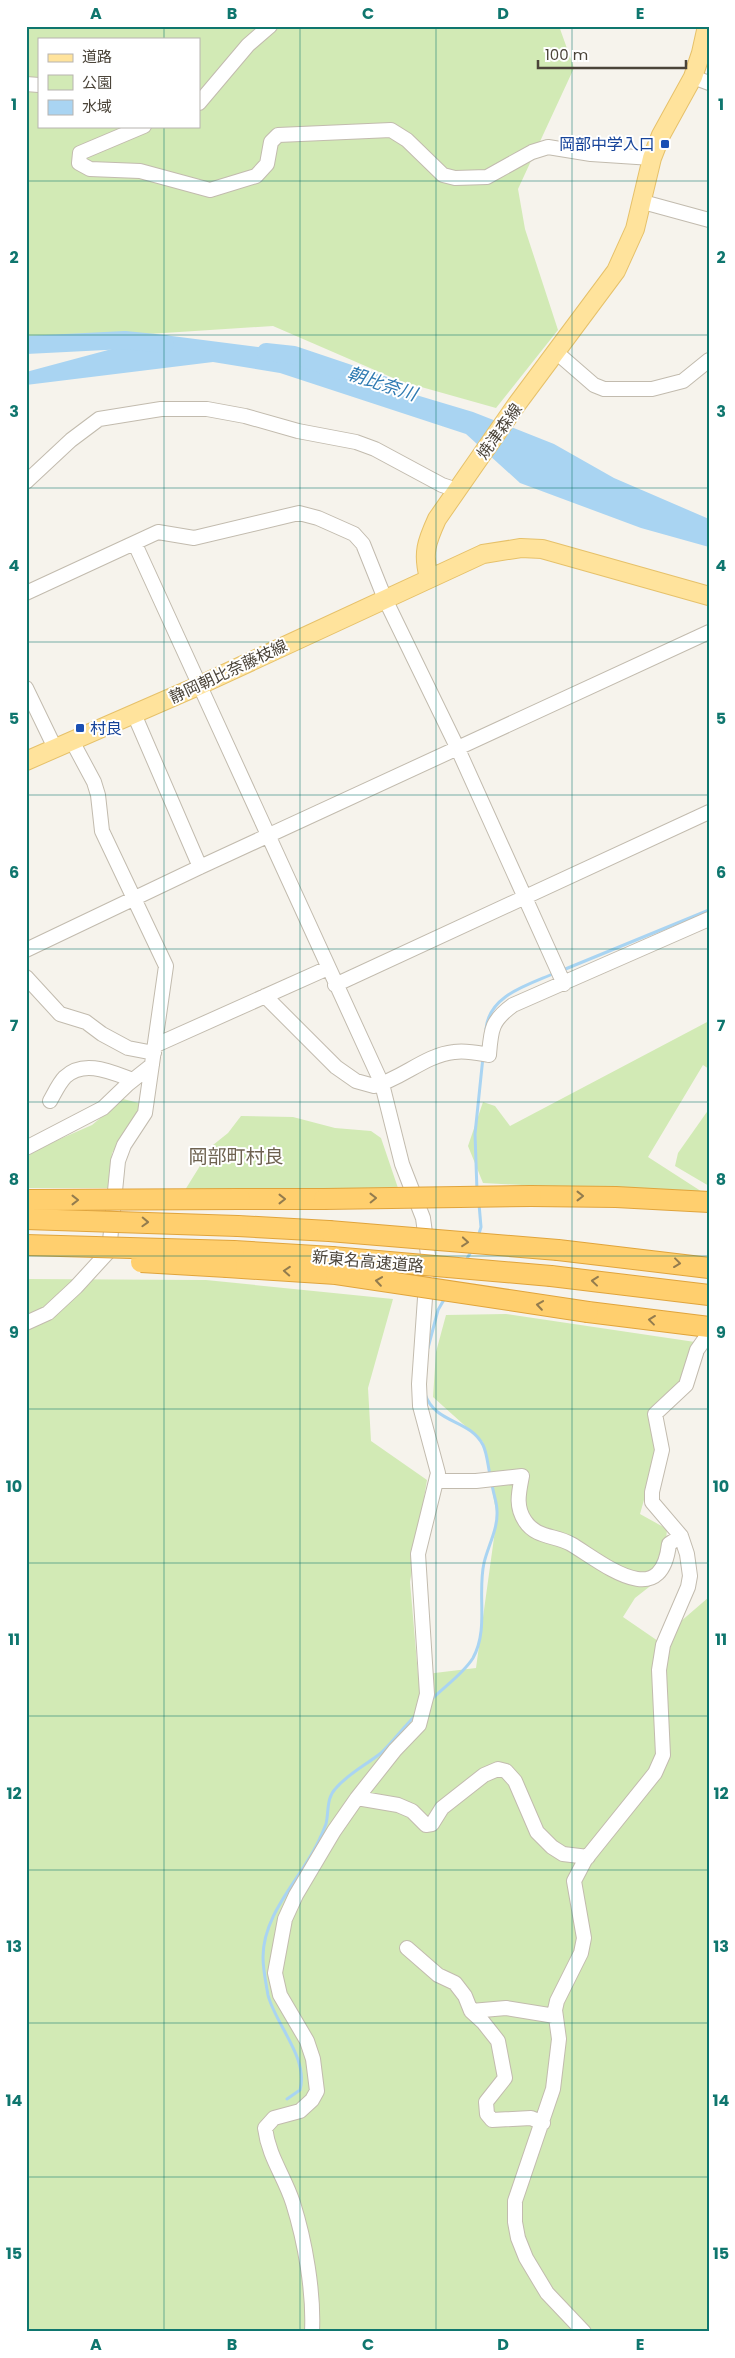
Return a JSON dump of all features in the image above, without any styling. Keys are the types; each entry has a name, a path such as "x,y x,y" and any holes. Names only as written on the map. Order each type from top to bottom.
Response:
{"highway":[{"path":"26,1200 616,1196 709,1202"},
{"name":"新東名高速道路","path":"26,1218 329,1231 558,1250 709,1268"},
{"name":"新東名高速道路","path":"26,1245 334,1266 551,1276 709,1295"},
{"path":"26,1255 230,1259"},
{"path":"334,1266 588,1312 706,1329"}],"main road":[{"name":"焼津森線","path":"429,578 424,560 430,536 437,519 518,404 616,271 635,229 652,158 661,135 701,80 701,53 707,26"},
{"path":"429,578 483,554 521,548 542,549 709,596"},
{"name":"静岡朝比奈藤枝線","path":"26,761 198,686 429,578"}],"street":[{"path":"200,102 248,45 270,26"},
{"path":"139,128 80,153 79,163 90,169 140,171 210,190 256,176 267,164 271,142 278,135 366,130 391,130 407,140 442,175 455,178 487,178 532,152 548,147 590,154 652,158"},
{"path":"643,202 709,220"},
{"path":"556,352 594,385 604,390 652,389 684,382 709,360"},
{"path":"26,482 71,440 99,419 161,409 206,409 245,416 298,432 356,442 375,449 442,485 460,485"},
{"path":"26,593 158,532 194,538 299,514 318,518 354,534 363,544 385,599 458,747 564,984"},
{"path":"135,544 328,968 334,985 382,1084 402,1164 423,1218 428,1255 419,1384 420,1406 438,1473 418,1554 419,1598 427,1673 425,1702 419,1725 395,1750 356,1798 296,1895 285,1919 275,1973 280,1995 307,2041 313,2059 317,2091 312,2100 300,2111 274,2118 265,2128 268,2147 292,2202 309,2279 313,2312 311,2331"},
{"path":"26,950 200,867 709,632"},
{"path":"26,688 55,748"},
{"path":"134,714 200,867"},
{"path":"26,1323 48,1313 76,1287 109,1251 118,1161 124,1145 145,1113 166,966 133,900 102,831 98,796 94,782 72,741"},
{"path":"334,985 709,812"},
{"path":"265,996 336,1067 356,1081 374,1086 382,1084 441,1055 454,1052 489,1055 491,1030 496,1019 513,1005 709,919"},
{"path":"26,1148 95,1113 133,1080 154,1054 265,996 328,968"},
{"path":"26,976 60,1014 86,1022 102,1034 128,1048 154,1054"},
{"path":"50,1101 64,1078 74,1070 87,1067 108,1071 133,1080"},
{"path":"584,2332 547,2293 526,2258 518,2238 515,2222 515,2200 543,2123 554,2080 558,2039 555,2016 557,2001 581,1953 584,1938 574,1881 588,1857 656,1773 663,1755 659,1670 663,1645 688,1587 690,1576 687,1554 681,1536 652,1502 652,1492 662,1450 655,1414 686,1385 696,1350 706,1329"},
{"path":"436,1481 476,1481 522,1476 518,1507 532,1530 569,1543 616,1572 632,1579 658,1575 664,1568 669,1544 681,1536"},
{"path":"356,1798 398,1805 412,1811 426,1825 432,1824 442,1808 484,1776 498,1769 506,1771 515,1781 538,1832 552,1848 563,1854 588,1857"},
{"path":"407,1948 431,1969 455,1984 465,1996 471,2011 483,2022 498,2042 504,2064 505,2078 486,2102 487,2114 492,2120 531,2118 543,2123"},
{"path":"471,2011 506,2008 555,2016"}],"green space":[{"path":"26,26 559,26 574,68 518,189 525,229 558,330 496,408 400,381 273,326 26,342"},
{"path":"709,1021 709,1069 703,1065 648,1157 707,1195 483,1183 468,1146 483,1102 495,1106 510,1126"},
{"path":"123,1099 143,1104 138,1115 112,1153 109,1188 26,1188 26,1158 37,1149 92,1125"},
{"path":"709,1109 709,1186 675,1166 678,1153"},
{"path":"241,1116 293,1117 335,1128 371,1131 381,1138 398,1188 185,1190 213,1145 228,1133"},
{"path":"26,1279 206,1280 393,1299 368,1388 371,1441 427,1480 410,1582 418,1675 476,1668 497,1516 483,1442 433,1397 436,1352 446,1315 506,1314 695,1342 684,1381 653,1411 656,1457 640,1514 667,1529 663,1576 635,1598 623,1617 658,1641 709,1597 709,2332 26,2332"}],"water":[{"path":"164,335 274,349 366,380 473,412 554,444 614,478 709,519 709,547 641,528 520,483 466,434 280,373 213,362 26,385 26,372"}],"waterway":[{"name":"朝比奈川","path":"26,345 125,340 165,344"},
{"name":"朝比奈川","path":"266,352 294,355 389,387"},
{"path":"563,970 709,910"},
{"path":"486,1029 489,1017 502,1000 522,987 555,973"},
{"path":"477,1191 475,1134 483,1057"},
{"path":"478,1237 481,1227 479,1204"},
{"path":"465,1262 472,1250"},
{"path":"428,1348 438,1310 445,1298"},
{"path":"425,1394 436,1411 470,1430 477,1437 483,1445 490,1475"},
{"path":"432,1699 464,1669 473,1658 478,1647 482,1623 482,1575 497,1518 492,1484"},
{"path":"287,2099 300,2090 300,2066 268,1995 263,1957 270,1925 285,1895 313,1852 321,1836 326,1824 329,1801 333,1792 346,1778 381,1753 417,1714"}],"place":[{"name":"岡部中学入口","path":"665,144"},
{"name":"村良","path":"80,728"}],"district":[{"name":"岡部町村良","path":"236,1156"}]}
